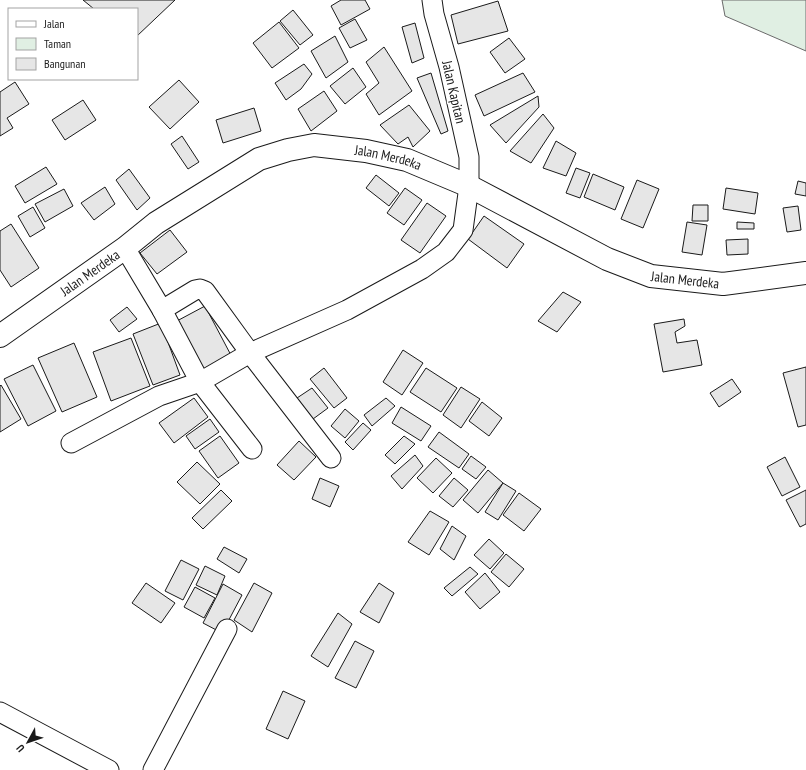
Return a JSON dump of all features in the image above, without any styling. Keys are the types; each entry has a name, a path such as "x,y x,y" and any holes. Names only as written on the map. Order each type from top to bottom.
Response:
{"street":[{"name":"Jalan Kapitan","path":"71,443 159,396 200,382 250,353 347,310 422,269 446,252 463,230 469,186 468,157 449,67 434,14 432,0"},
{"name":"Jalan Merdeka","path":"0,336 125,248 156,223 259,159 301,147 314,145 366,151 407,160 469,186 608,258 652,276 723,284 806,273"},
{"path":"125,248 162,310 200,382 252,449"},
{"path":"162,310 195,290 200,289 209,295 250,353 331,458"},
{"path":"153,770 227,629"},
{"path":"0,712 110,770"}],"green space":[{"path":"722,0 806,0 806,51 725,16"}],"building":[{"path":"83,0 175,0 138,35 138,8 93,8"},
{"path":"341,0 365,0 370,9 341,25 331,6"},
{"path":"498,1 508,31 458,44 451,15"},
{"path":"293,10 313,35 300,45 280,21"},
{"path":"355,19 367,40 350,48 339,28"},
{"path":"279,22 299,48 272,68 253,43"},
{"path":"415,23 424,58 412,63 402,27"},
{"path":"335,36 348,62 326,78 311,51"},
{"path":"509,38 525,59 505,73 490,52"},
{"path":"384,47 412,91 379,115 366,94 379,83 366,62"},
{"path":"304,64 312,74 301,89 286,100 275,83"},
{"path":"353,68 366,87 345,104 330,86"},
{"path":"431,73 448,131 441,134 417,78"},
{"path":"523,73 535,92 484,116 475,95"},
{"path":"179,80 199,102 170,129 149,107"},
{"path":"15,82 29,104 7,118 13,128 0,136 0,92"},
{"path":"324,91 337,111 311,131 298,109"},
{"path":"538,96 539,107 506,143 490,125"},
{"path":"83,100 96,120 65,140 52,120"},
{"path":"409,105 430,131 413,147 408,137 398,144 380,125"},
{"path":"254,108 261,131 223,143 216,120"},
{"path":"543,114 554,128 531,163 510,151"},
{"path":"182,136 199,162 188,169 171,144"},
{"path":"556,141 576,153 566,176 543,168"},
{"path":"46,167 57,184 25,203 15,186"},
{"path":"576,168 590,173 580,198 566,193"},
{"path":"129,169 150,198 137,210 116,180"},
{"path":"593,174 624,187 615,210 584,197"},
{"path":"376,175 399,193 389,206 366,188"},
{"path":"637,180 659,189 643,228 621,219"},
{"path":"798,181 806,183 806,196 795,194"},
{"path":"105,187 115,204 94,220 81,203"},
{"path":"405,188 422,200 404,225 387,213"},
{"path":"726,188 758,193 755,214 723,209"},
{"path":"64,189 73,206 45,222 35,204"},
{"path":"427,203 446,216 420,253 401,240"},
{"path":"693,205 708,205 708,221 692,221"},
{"path":"798,206 801,230 787,232 783,208"},
{"path":"33,207 45,228 30,237 18,216"},
{"path":"484,216 524,244 507,268 468,239"},
{"path":"687,222 707,225 702,255 682,252"},
{"path":"737,222 754,223 754,229 737,229"},
{"path":"11,224 39,268 11,287 0,270 0,231"},
{"path":"170,230 187,252 157,274 140,253"},
{"path":"748,239 748,254 727,255 726,240"},
{"path":"563,292 581,302 557,332 538,321"},
{"path":"205,306 233,359 203,375 175,322"},
{"path":"127,307 137,319 119,332 110,320"},
{"path":"684,319 685,326 675,332 677,343 697,340 702,365 663,372 654,324"},
{"path":"161,323 180,375 153,385 133,334"},
{"path":"131,338 150,386 111,401 93,352"},
{"path":"74,343 97,397 62,412 38,358"},
{"path":"403,350 423,363 402,395 383,382"},
{"path":"33,365 56,411 28,426 4,379"},
{"path":"806,367 806,425 798,427 783,373"},
{"path":"324,368 347,398 334,408 310,379"},
{"path":"426,368 457,388 441,412 410,392"},
{"path":"732,379 741,392 719,407 710,393"},
{"path":"1,385 21,419 0,432 0,386"},
{"path":"461,387 480,399 461,428 443,415"},
{"path":"312,388 328,408 313,419 297,398"},
{"path":"194,398 208,417 174,443 159,423"},
{"path":"386,398 395,406 372,426 364,415"},
{"path":"482,402 502,418 489,436 469,421"},
{"path":"401,407 431,426 421,441 392,423"},
{"path":"345,409 359,421 345,438 331,426"},
{"path":"210,419 219,432 195,449 186,436"},
{"path":"363,423 371,430 353,450 345,442"},
{"path":"439,432 469,454 459,468 428,447"},
{"path":"220,436 239,463 218,478 199,451"},
{"path":"404,436 415,444 395,464 385,455"},
{"path":"299,441 316,457 294,480 277,465"},
{"path":"415,455 423,466 402,489 391,476"},
{"path":"471,456 486,467 476,479 462,469"},
{"path":"785,457 800,487 782,496 767,467"},
{"path":"436,458 452,473 433,493 417,478"},
{"path":"197,462 220,484 200,504 177,482"},
{"path":"488,470 503,483 478,513 463,500"},
{"path":"320,478 339,486 330,507 312,499"},
{"path":"454,478 468,490 453,507 439,496"},
{"path":"503,483 516,491 498,520 485,512"},
{"path":"221,490 232,501 203,529 192,518"},
{"path":"806,490 806,524 800,527 786,500"},
{"path":"519,493 541,509 524,531 503,515"},
{"path":"430,511 449,522 429,555 408,542"},
{"path":"452,526 466,536 454,560 440,549"},
{"path":"489,539 504,553 490,569 474,555"},
{"path":"224,547 247,559 239,573 217,559"},
{"path":"506,554 524,569 509,587 491,572"},
{"path":"181,560 199,569 183,600 165,591"},
{"path":"205,566 225,576 217,595 196,585"},
{"path":"470,567 478,574 452,596 444,588"},
{"path":"485,573 500,592 480,609 465,592"},
{"path":"146,583 175,603 161,623 132,603"},
{"path":"254,583 272,593 252,632 234,620"},
{"path":"379,583 394,593 379,623 360,612"},
{"path":"223,584 242,595 222,633 203,623"},
{"path":"195,587 215,598 204,618 184,607"},
{"path":"338,613 352,624 328,667 311,656"},
{"path":"355,641 374,651 356,688 335,678"},
{"path":"283,691 305,701 288,739 266,729"}]}
